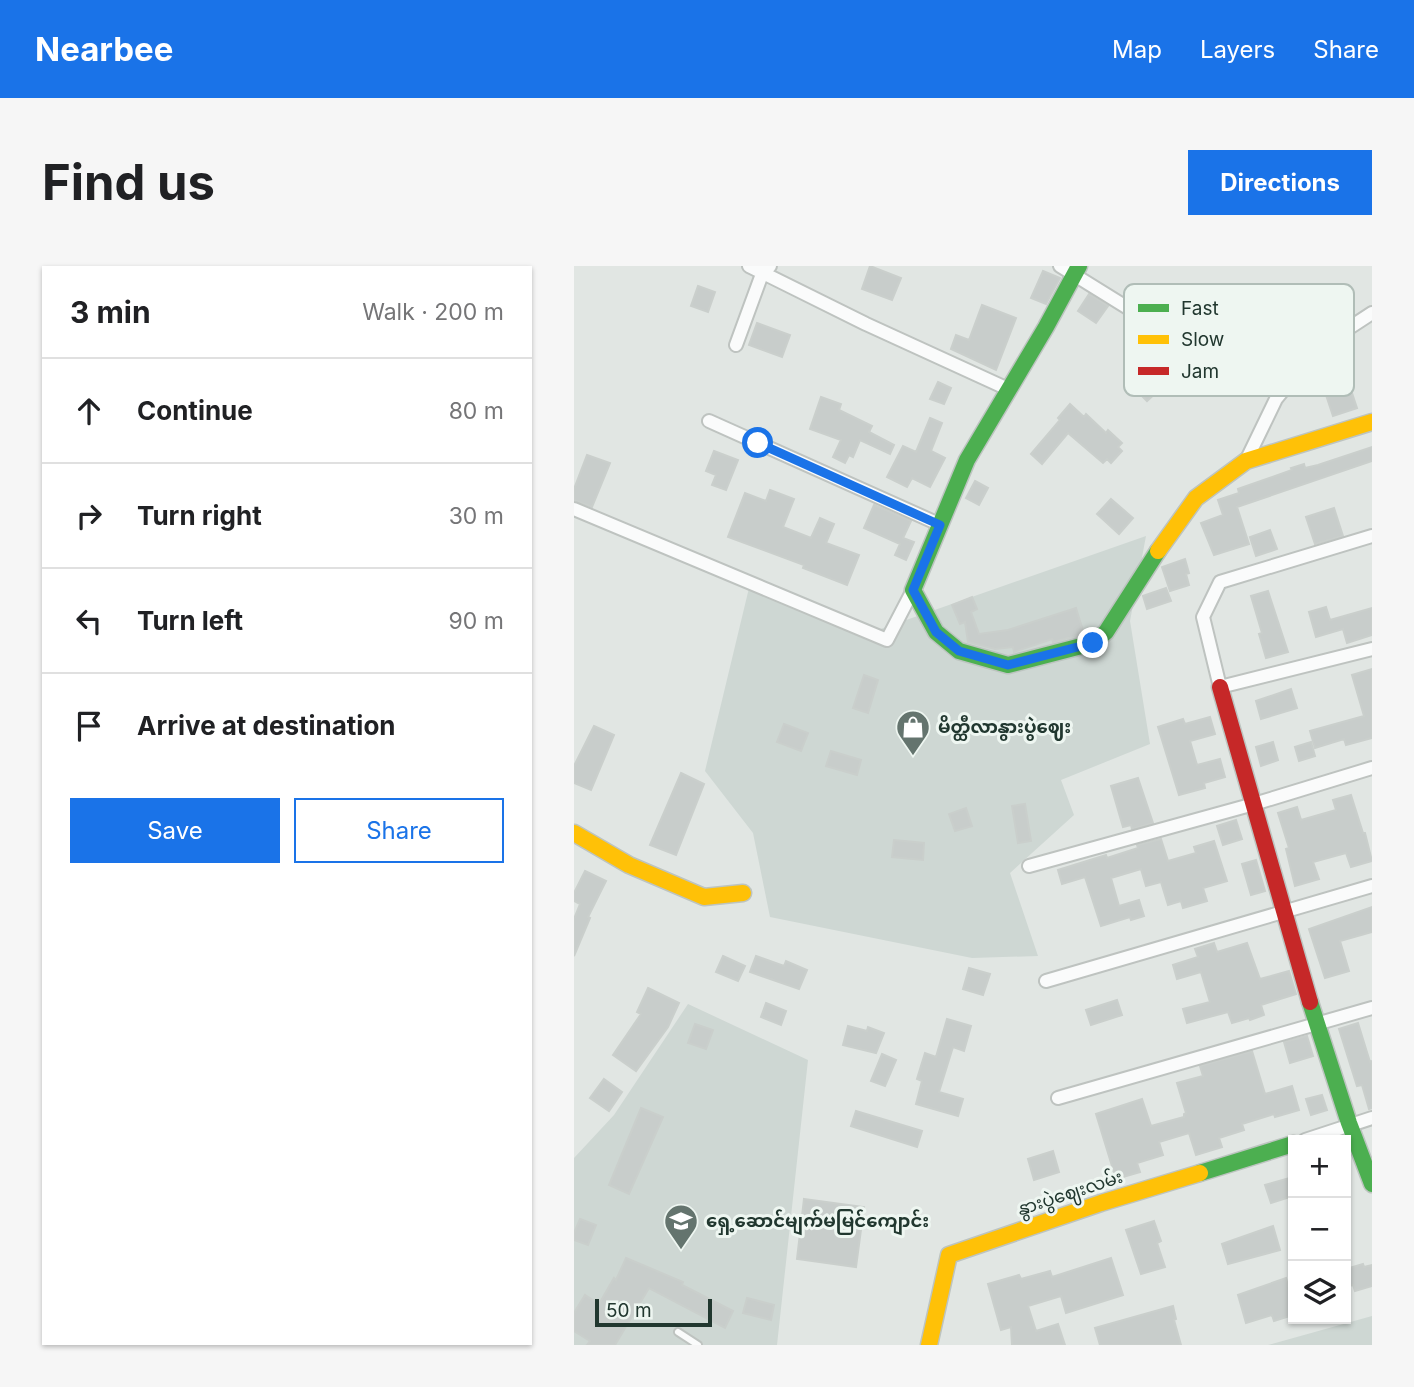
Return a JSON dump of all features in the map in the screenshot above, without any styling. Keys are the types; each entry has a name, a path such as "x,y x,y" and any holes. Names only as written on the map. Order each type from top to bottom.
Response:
{"street":[{"path":"749,266 766,270 1008,388"},
{"path":"574,509 887,640 913,590 967,460 1046,327 1071,269 1124,304"},
{"path":"736,345 766,270"},
{"path":"1354,325 1372,313"},
{"path":"1246,461 1278,396"},
{"path":"709,421 940,525"},
{"path":"913,590 936,632 959,651 1008,665 1093,643 1106,632 1150,562 1196,498 1246,461 1372,422"},
{"path":"1372,536 1220,582 1203,617 1220,687 1316,1025 1349,1126 1372,1184"},
{"path":"1220,687 1372,649"},
{"path":"1029,866 1254,804 1372,768"},
{"path":"574,833 629,864 704,897 743,893"},
{"path":"1046,981 1372,886"},
{"path":"1058,1098 1372,1008"},
{"path":"1321,1135 1372,1118"},
{"name":"နွားပွဲဈေးလမ်း","path":"929,1345 949,1255 1101,1203 1288,1146"}],"lane":[{"path":"678,1332 698,1345"}],"shaded area":[{"name":"မိတ္ထီလာနွားပွဲဈေး","path":"1146,536 1130,621 1150,744 1061,780 1074,815 1010,873 1038,956 972,958 770,917 753,833 705,771 749,588 872,632"},
{"name":"ရှေ့ဆောင်မျက်မမြင်ကျောင်း","path":"688,1004 808,1060 777,1345 574,1345 574,1158 614,1115"},
{"path":"1372,1316 1372,1345 1268,1345 1351,1324"}],"building":[{"path":"870,266 901,278 892,300 862,289"},
{"path":"1043,271 1060,278 1046,304 1031,298"},
{"path":"698,286 715,292 708,312 691,306"},
{"path":"1089,294 1108,306 1096,323 1078,311"},
{"path":"982,305 1016,318 996,370 951,349 956,335 969,340"},
{"path":"757,323 790,335 782,357 749,345"},
{"path":"938,382 951,388 944,404 930,399"},
{"path":"1326,396 1353,396 1357,408 1333,416"},
{"path":"821,397 841,404 839,410 872,426 869,432 894,445 890,454 860,440 853,457 849,455 845,463 833,457 841,440 810,429"},
{"path":"1070,404 1122,443 1118,447 1122,451 1111,463 1107,459 1103,463 1068,433 1042,464 1031,454"},
{"path":"930,418 942,423 931,451 945,458 930,487 912,478 907,487 887,477 903,446 916,452"},
{"path":"1372,447 1372,461 1237,507 1249,544 1214,555 1201,523 1223,515 1218,500 1239,493 1238,489 1292,470 1291,468 1304,464 1305,468 1318,465"},
{"path":"714,451 738,460 726,490 712,485 716,475 706,471"},
{"path":"587,455 610,463 592,507 574,500 574,489"},
{"path":"975,481 988,488 979,505 966,498"},
{"path":"770,490 794,499 783,527 811,538 820,518 834,524 826,543 859,555 847,585 803,568 804,565 728,537 745,493 766,501"},
{"path":"1111,499 1133,518 1119,534 1097,514"},
{"path":"874,505 911,521 903,538 914,542 906,560 895,555 900,544 864,528"},
{"path":"1334,508 1343,536 1315,544 1306,517"},
{"path":"1270,530 1277,549 1256,556 1250,537"},
{"path":"1185,559 1189,585 1170,591 1162,567"},
{"path":"1166,588 1171,601 1147,609 1143,596"},
{"path":"1268,591 1288,652 1266,658 1251,596"},
{"path":"972,597 977,609 971,612 979,634 1008,630 1076,608 1084,634 1053,642 1052,639 1014,652 1013,647 995,649 968,642 965,622 960,624 952,605"},
{"path":"1326,607 1330,620 1372,608 1372,635 1347,643 1343,629 1316,637 1309,612"},
{"path":"1372,669 1372,738 1346,745 1344,739 1315,748 1310,731 1364,716 1352,675"},
{"path":"864,675 878,680 868,713 853,708"},
{"path":"1291,689 1297,708 1261,719 1256,701"},
{"path":"1210,717 1215,734 1190,741 1197,765 1220,759 1225,777 1204,783 1205,788 1179,795 1158,727 1183,719 1185,724"},
{"path":"784,724 808,733 801,751 777,742"},
{"path":"594,726 614,735 591,790 574,783 574,766"},
{"path":"1273,742 1278,760 1261,766 1256,747"},
{"path":"1311,742 1315,756 1299,761 1295,747"},
{"path":"831,751 861,760 857,775 826,766"},
{"path":"681,773 704,784 676,855 650,845"},
{"path":"1138,778 1153,823 1132,829 1131,825 1123,827 1111,786"},
{"path":"1351,795 1372,861 1351,867 1346,853 1313,862 1319,879 1295,886 1286,849 1289,848 1278,813 1297,807 1301,820 1336,810 1333,800"},
{"path":"1025,804 1031,841 1018,843 1012,806"},
{"path":"966,808 972,826 955,831 949,814"},
{"path":"1236,820 1242,839 1223,845 1217,826"},
{"path":"1161,839 1168,861 1196,853 1194,847 1214,841 1227,881 1203,888 1207,901 1183,908 1181,901 1168,905 1161,882 1146,886 1141,869 1111,878 1119,906 1139,900 1144,916 1131,920 1130,917 1101,926 1085,877 1062,884 1058,870 1106,855 1107,858 1138,848 1137,845"},
{"path":"894,840 924,843 923,860 892,857"},
{"path":"1256,860 1265,891 1251,895 1242,864"},
{"path":"585,871 606,881 588,917 590,918 574,956 574,919 580,904 574,901 574,893"},
{"path":"1372,907 1372,932 1340,941 1349,971 1325,978 1309,929"},
{"path":"1214,943 1217,952 1247,943 1260,979 1289,971 1296,994 1261,1005 1264,1015 1250,1020 1249,1018 1232,1023 1228,1012 1187,1023 1183,1009 1210,1002 1201,972 1177,979 1173,965 1198,957 1195,949"},
{"path":"723,956 745,966 738,981 716,972"},
{"path":"756,956 784,966 786,961 807,970 799,989 750,972"},
{"path":"969,968 990,974 983,995 963,989"},
{"path":"648,988 679,1003 668,1027 636,1071 613,1055 641,1014 637,1012"},
{"path":"1117,1000 1122,1015 1091,1025 1086,1010"},
{"path":"766,1003 786,1011 781,1025 761,1017"},
{"path":"947,1019 971,1026 964,1051 953,1047 939,1092 963,1099 958,1116 916,1104 922,1081 917,1079 925,1053 936,1057"},
{"path":"1358,1023 1370,1062 1372,1061 1372,1108 1369,1109 1362,1085 1357,1086 1339,1029"},
{"path":"695,1024 713,1030 706,1049 688,1043"},
{"path":"848,1026 867,1031 868,1027 884,1033 876,1053 843,1045"},
{"path":"1307,1036 1313,1056 1290,1063 1284,1042"},
{"path":"1252,1051 1265,1094 1292,1086 1299,1110 1242,1124 1244,1130 1219,1138 1222,1147 1196,1155 1189,1133 1159,1142 1163,1155 1137,1163 1140,1172 1116,1179 1096,1114 1142,1099 1151,1126 1184,1117 1186,1113 1177,1083 1203,1076 1200,1066"},
{"path":"882,1054 896,1060 885,1086 871,1081"},
{"path":"604,1079 622,1092 609,1111 590,1098"},
{"path":"1322,1095 1327,1110 1311,1115 1306,1099"},
{"path":"641,1108 663,1117 629,1194 609,1185"},
{"path":"856,1111 922,1131 917,1147 851,1126"},
{"path":"1053,1151 1059,1172 1034,1180 1028,1159"},
{"path":"1288,1178 1288,1198 1271,1203 1265,1185"},
{"path":"804,1199 864,1207 856,1267 797,1259"},
{"path":"580,1219 596,1225 588,1245 574,1240"},
{"path":"1154,1221 1161,1241 1157,1243 1165,1267 1141,1274 1126,1230"},
{"path":"1273,1226 1280,1250 1228,1264 1222,1244"},
{"path":"626,1258 683,1282 682,1285 733,1311 725,1328 649,1288 615,1345 587,1345 590,1341 574,1331 574,1313 585,1295 599,1304 614,1278 616,1280"},
{"path":"1111,1258 1123,1295 1066,1313 1061,1296 1028,1306 1036,1331 1058,1324 1065,1345 1012,1345 1011,1327 1001,1330 988,1284 1019,1275 1021,1279 1050,1271 1052,1277"},
{"path":"1372,1265 1372,1286 1355,1291 1351,1286 1351,1268"},
{"path":"1286,1278 1288,1317 1274,1321 1272,1315 1246,1323 1238,1295"},
{"path":"747,1298 774,1305 771,1320 743,1313"},
{"path":"1173,1306 1181,1345 1100,1345 1095,1328"}],"traffic: fast":[{"path":"1079,266 967,460 913,590 936,632 959,651 1008,665 1093,643 1106,632 1158,551"},
{"path":"1310,1002 1349,1123 1372,1184"},
{"path":"1200,1173 1288,1146"}],"traffic: slow":[{"path":"1158,551 1196,498 1246,461 1372,422"},
{"path":"574,833 629,865 704,897 743,893"},
{"path":"929,1345 949,1255 1101,1203 1200,1173"}],"traffic: jam":[{"path":"1220,687 1310,1002"}],"place":[{"name":"မိတ္ထီလာနွားပွဲဈေး","path":"913,757"},
{"name":"ရှေ့ဆောင်မျက်မမြင်ကျောင်း","path":"681,1251"}],"route":[{"path":"758,443 940,525 913,590 936,632 959,651 1008,665 1093,643"}]}
